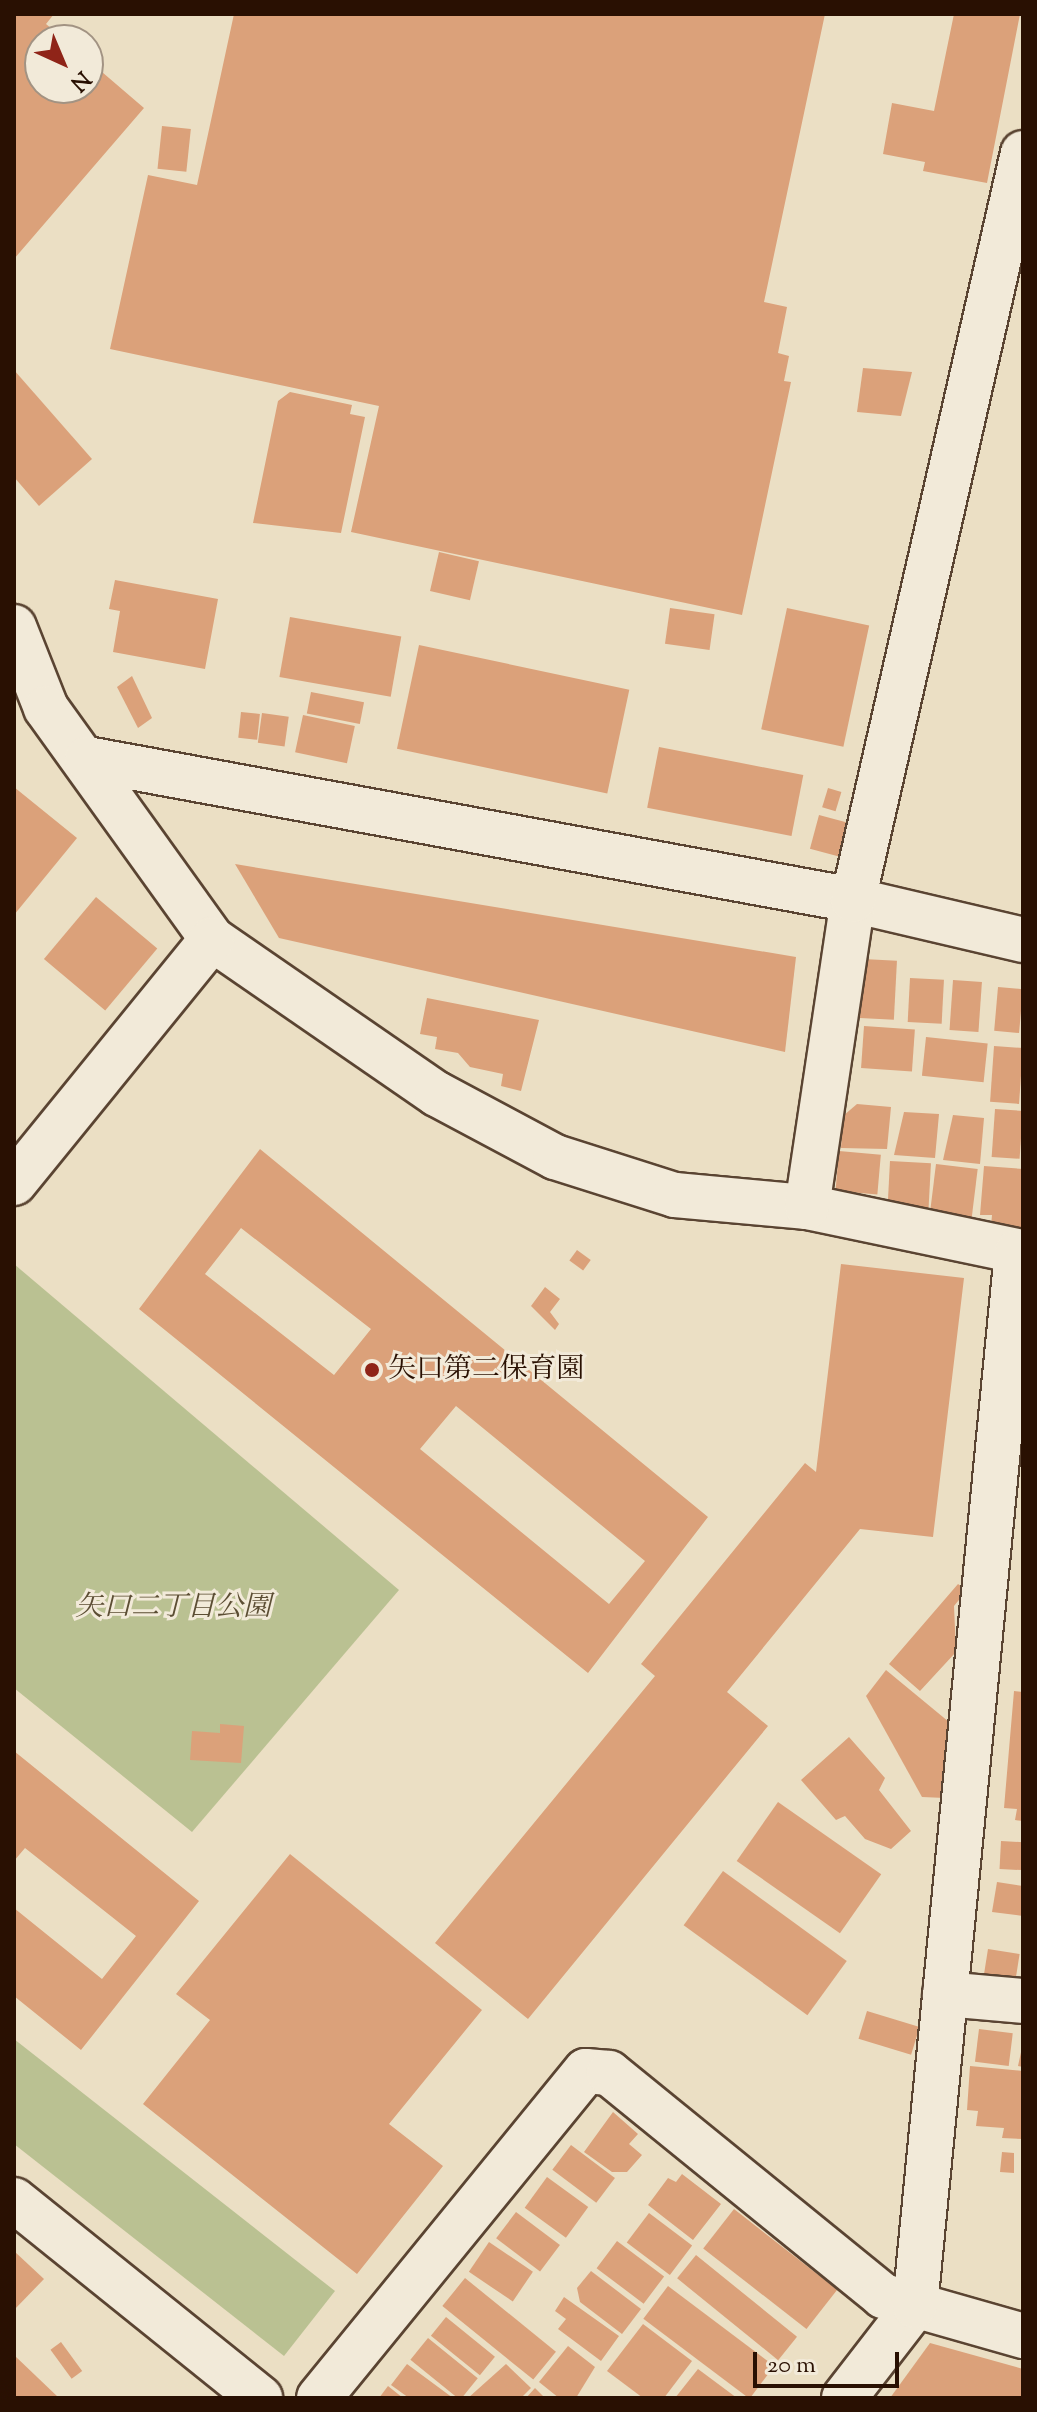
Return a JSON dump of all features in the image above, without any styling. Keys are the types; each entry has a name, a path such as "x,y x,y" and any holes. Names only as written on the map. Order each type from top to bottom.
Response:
{"street":[{"path":"807,1207 853,900 1023,153"},
{"path":"14,627 46,708 87,759 212,939 437,1094 555,1157 675,1195 807,1207 1020,1252 915,2306 844,2398"},
{"path":"87,759 853,900 1023,940"},
{"path":"14,1183 212,939"},
{"path":"945,1994 1023,2001"},
{"path":"319,2398 586,2071 609,2073 883,2296 1023,2336"},
{"path":"14,2200 260,2398"}],"green space":[{"name":"矢口二丁目公園","path":"14,1264 399,1590 192,1832 14,1688"},
{"path":"14,2039 335,2291 284,2356 14,2144"}],"building":[{"path":"14,14 54,14 46,24 24,24 24,104 104,104 104,74 144,108 14,259"},
{"path":"234,14 825,14 764,302 787,307 778,353 789,356 784,381 791,382 742,615 351,532 379,406 110,349 148,175 197,185"},
{"path":"954,14 1020,14 987,183 923,171 925,162 883,154 892,103 934,111"},
{"path":"162,126 191,129 186,172 158,169"},
{"path":"863,368 912,372 901,416 857,412"},
{"path":"14,370 92,459 39,506 14,477"},
{"path":"290,392 352,405 350,414 365,417 341,533 253,523 278,401"},
{"path":"439,552 479,561 470,600 430,591"},
{"path":"115,580 218,599 205,669 113,652 120,611 109,609"},
{"path":"670,608 715,614 710,650 665,644"},
{"path":"787,608 869,625 843,747 761,729"},
{"path":"290,617 401,637 391,697 279,677"},
{"path":"419,645 629,690 607,793 397,749"},
{"path":"132,676 152,718 138,728 117,687"},
{"path":"311,692 364,702 360,724 307,714"},
{"path":"241,712 260,714 257,740 238,738"},
{"path":"262,713 289,717 285,746 258,743"},
{"path":"303,715 355,726 347,763 295,752"},
{"path":"659,747 803,775 791,836 647,808"},
{"path":"14,787 77,838 14,915"},
{"path":"828,788 841,792 836,811 822,807"},
{"path":"819,815 848,823 839,857 810,849"},
{"path":"235,864 796,957 785,1052 279,938"},
{"path":"96,897 157,948 105,1010 44,959"},
{"path":"863,959 897,961 894,1020 860,1018"},
{"path":"910,978 944,980 942,1024 908,1022"},
{"path":"953,980 982,982 978,1032 950,1030"},
{"path":"998,987 1023,989 1019,1033 994,1031"},
{"path":"427,998 539,1020 521,1091 501,1086 503,1074 470,1067 458,1053 435,1049 437,1037 420,1034"},
{"path":"864,1026 915,1030 912,1071 861,1068"},
{"path":"926,1037 988,1043 984,1082 922,1076"},
{"path":"994,1046 1023,1048 1019,1104 990,1102"},
{"path":"857,1104 891,1107 887,1149 841,1148 843,1116"},
{"path":"995,1109 1023,1111 1020,1159 992,1157"},
{"path":"904,1112 939,1114 935,1158 894,1155"},
{"path":"953,1115 984,1118 980,1164 943,1160"},
{"path":"260,1149 708,1517 588,1673 139,1309","holes":["241,1228 371,1329 334,1375 205,1274","456,1406 645,1561 609,1604 420,1449"]},
{"path":"839,1151 881,1155 877,1195 836,1191"},
{"path":"890,1161 931,1163 928,1210 888,1208"},
{"path":"936,1164 978,1169 971,1222 930,1217"},
{"path":"984,1166 1023,1169 1022,1229 991,1226 992,1215 980,1215"},
{"path":"577,1250 591,1260 583,1271 569,1261"},
{"path":"841,1264 964,1278 933,1537 860,1529 727,1692 768,1726 528,2019 435,1943 655,1676 641,1664 805,1463 816,1472"},
{"path":"545,1287 560,1299 550,1312 559,1324 555,1330 531,1306"},
{"path":"958,1584 967,1590 954,1606 956,1652 920,1691 889,1664"},
{"path":"886,1670 949,1722 945,1798 922,1797 866,1696"},
{"path":"1014,1691 1023,1692 1023,1821 1015,1820 1017,1809 1004,1808"},
{"path":"220,1724 244,1726 241,1763 190,1760 192,1731 220,1733"},
{"path":"849,1737 885,1778 879,1790 911,1831 891,1849 865,1839 845,1816 836,1820 801,1780"},
{"path":"14,1751 199,1901 81,2050 14,1996 14,1908 102,1979 136,1936 25,1848 14,1861"},
{"path":"778,1802 881,1874 840,1933 737,1861"},
{"path":"1001,1841 1023,1842 1022,1870 1000,1869"},
{"path":"290,1854 482,2010 389,2124 443,2166 357,2274 143,2104 210,2020 176,1994"},
{"path":"723,1871 847,1961 807,2015 684,1925"},
{"path":"997,1882 1023,1886 1023,1916 992,1912"},
{"path":"988,1949 1020,1954 1015,1986 983,1981"},
{"path":"867,2011 920,2027 911,2055 859,2039"},
{"path":"979,2029 1013,2033 1009,2066 975,2062"},
{"path":"1023,2043 1023,2067 1018,2066"},
{"path":"970,2066 1023,2071 1023,2139 1002,2138 1004,2128 976,2126 978,2111 967,2110"},
{"path":"613,2112 638,2134 629,2144 642,2155 627,2172 612,2172 584,2152"},
{"path":"571,2145 615,2178 596,2203 552,2170"},
{"path":"1002,2152 1014,2153 1014,2173 1000,2172"},
{"path":"682,2174 721,2204 693,2240 648,2205 668,2178 676,2182"},
{"path":"547,2177 588,2207 566,2238 525,2208"},
{"path":"734,2209 837,2290 806,2329 703,2248"},
{"path":"516,2212 560,2245 540,2271 496,2238"},
{"path":"649,2213 692,2245 670,2275 627,2243"},
{"path":"617,2241 664,2277 644,2304 597,2268"},
{"path":"489,2242 533,2272 513,2301 469,2272"},
{"path":"14,2251 44,2279 14,2310"},
{"path":"696,2255 797,2337 778,2360 677,2278"},
{"path":"591,2271 641,2309 622,2334 580,2302 577,2288"},
{"path":"465,2278 556,2352 533,2380 442,2306"},
{"path":"668,2286 774,2366 749,2398 643,2319"},
{"path":"564,2297 619,2336 601,2361 558,2329 566,2319 555,2311"},
{"path":"446,2317 495,2357 480,2375 431,2336"},
{"path":"643,2324 692,2361 664,2398 643,2398 607,2371"},
{"path":"428,2338 478,2378 462,2398 458,2398 410,2360"},
{"path":"61,2342 82,2371 72,2379 50,2350"},
{"path":"930,2343 1023,2369 1023,2398 890,2398"},
{"path":"568,2346 595,2367 576,2398 559,2398 539,2382"},
{"path":"14,2355 59,2398 14,2398"},
{"path":"407,2364 453,2398 409,2398 391,2385"},
{"path":"506,2364 531,2388 521,2398 468,2398"},
{"path":"698,2369 737,2398 675,2398"},
{"path":"388,2386 403,2398 379,2398"},
{"path":"535,2388 545,2398 526,2398"}],"place":[{"name":"矢口第二保育園","path":"372,1370"}]}
